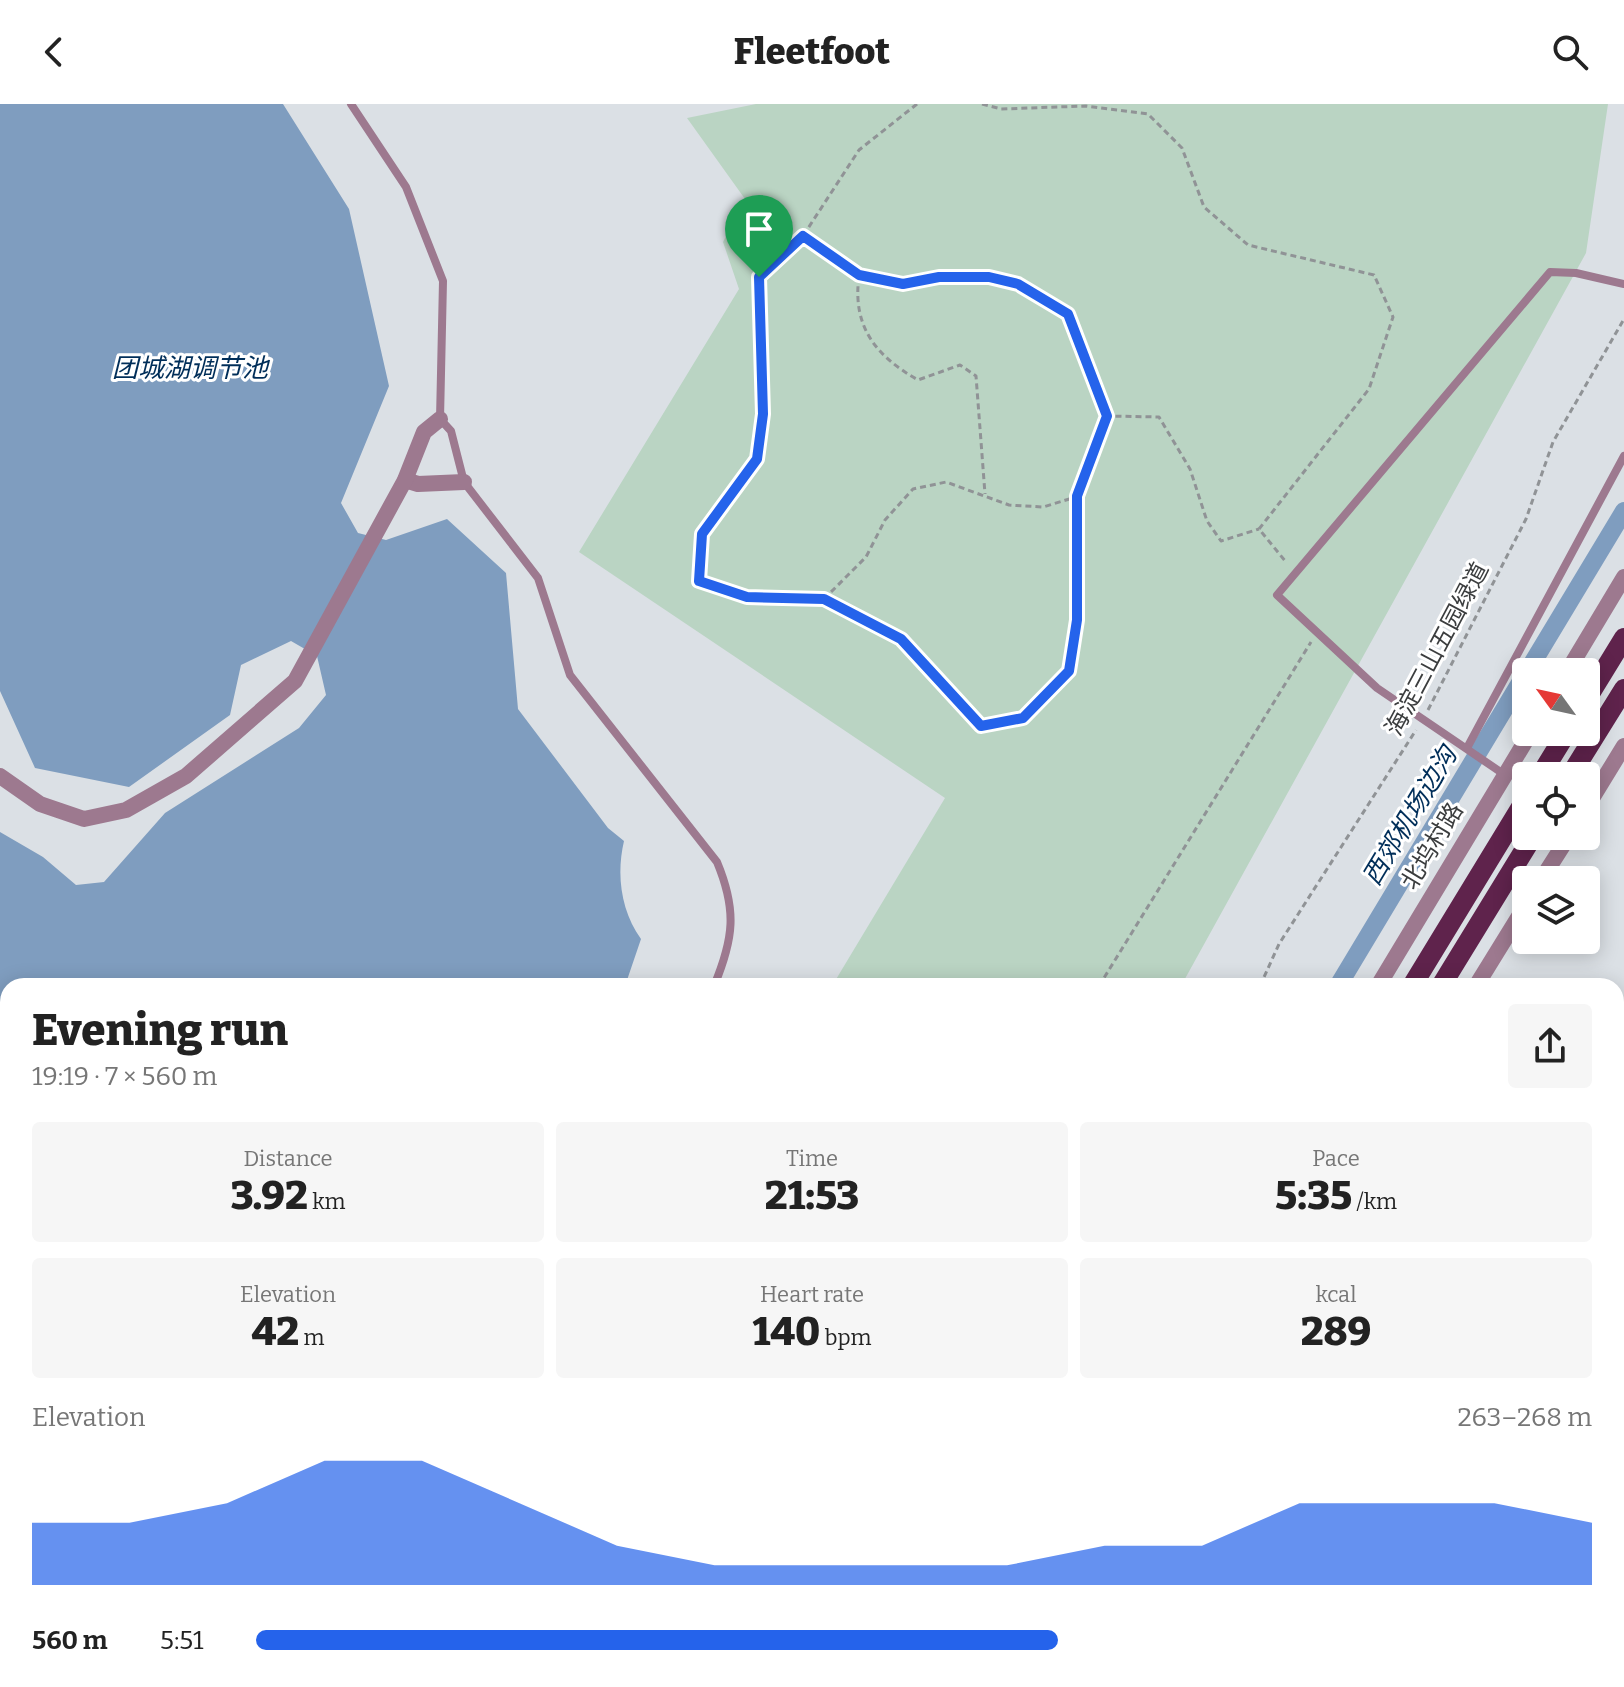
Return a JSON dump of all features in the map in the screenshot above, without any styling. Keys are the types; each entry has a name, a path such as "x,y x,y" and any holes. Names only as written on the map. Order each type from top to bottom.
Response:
{"main road":[{"path":"1600,677 1624,638"},
{"path":"1579,762 1624,689"},
{"path":"1417,978 1512,822"},
{"path":"1446,978 1524,850"}],"street":[{"path":"0,776 40,804 84,819 126,810 186,776 295,681 405,480 424,432 440,419"},
{"path":"405,480 418,484 464,482"},
{"path":"1575,658 1624,577"},
{"name":"北坞村路","path":"1383,978 1523,746"},
{"path":"1600,785 1624,746"},
{"path":"1481,978 1512,928"}],"lane":[{"path":"351,104 406,187 443,281 440,419 451,431 464,482 538,578 570,675 717,862 731,894 733,917 717,978"},
{"path":"1505,775 1377,688 1277,595 1550,272 1576,273 1624,284"},
{"path":"1468,749 1624,456"}],"path":[{"path":"803,236 859,275 903,284 939,277 989,277 1018,284 1068,314 1107,416 1077,496 1077,620 1069,671 1023,718 981,726 901,639 824,599 747,597 699,581 702,534 757,459 763,414 759,277 803,236 859,150 917,104"},
{"path":"982,104 1001,109 1086,106 1148,114 1182,148 1204,207 1248,245 1374,275 1393,317 1369,389 1259,529 1221,541 1207,521 1190,469 1159,417 1107,416"},
{"path":"859,275 856,312 887,362 918,380 960,365 976,376 985,494"},
{"name":"海淀三山五园绿道","path":"1264,978 1279,944 1424,719 1526,519 1553,442 1624,319"},
{"path":"824,599 866,557 885,520 913,489 946,482 1009,505 1043,507 1077,496"},
{"path":"1259,529 1296,574"},
{"path":"1104,978 1317,632"}],"green space":[{"path":"756,104 1608,104 1586,253 1185,978 837,978 945,798 579,552 739,289 723,242 745,199 687,118"}],"water":[{"name":"团城湖调节池","path":"0,104 283,104 349,209 389,386 341,503 358,533 386,540 447,519 506,573 518,709 608,828 624,841 620,867 622,892 629,917 641,939 628,978 0,978 0,832 43,857 76,885 104,882 165,813 299,728 326,695 317,656 291,641 241,665 230,715 129,787 35,768 0,691"}],"waterway":[{"name":"西郊机场边沟","path":"1535,658 1624,511"},
{"name":"西郊机场边沟","path":"1343,978 1512,696"}],"route":[{"path":"803,236 859,275 903,284 939,277 989,277 1016,282 1068,314 1107,416 1077,496 1077,620 1069,671 1023,718 981,726 901,639 824,599 747,597 699,581 702,534 757,459 763,414 759,277 803,236"}]}
